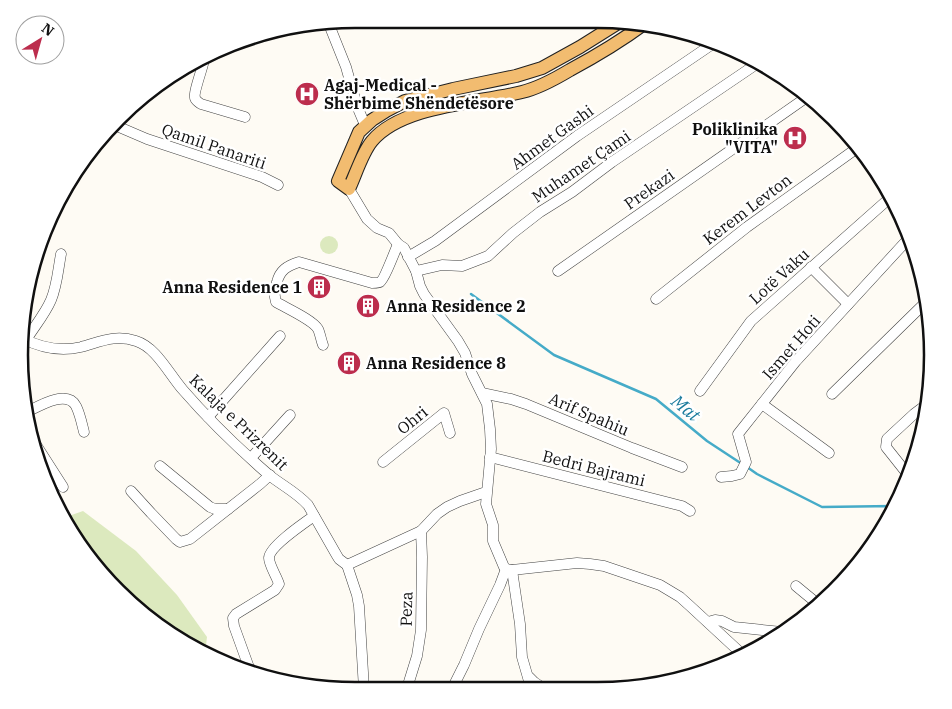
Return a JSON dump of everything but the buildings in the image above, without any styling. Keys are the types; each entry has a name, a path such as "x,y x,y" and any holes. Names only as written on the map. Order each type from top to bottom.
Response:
{"main road":[{"path":"610,28 542,68 516,76 405,101 386,110 365,125 359,132 338,181 349,189 370,143 380,132 394,123 412,115 457,104 523,92 550,81 588,61 636,30"}],"street":[{"path":"330,28 346,67 357,106 365,125"},
{"name":"Ahmet Gashi","path":"408,257 435,241 577,136 709,47"},
{"path":"204,64 195,95 197,102 245,117"},
{"name":"Muhamet Çami","path":"416,271 442,265 462,266 488,256 512,233 540,212 572,192 753,67"},
{"name":"Prekazi","path":"558,271 803,100"},
{"name":"Qamil Panariti","path":"119,127 147,139 262,176 278,185"},
{"name":"Kerem Levton","path":"656,299 746,227 853,151"},
{"path":"349,189 367,219 377,228 389,233 404,248 416,271 424,294 458,341 487,404 490,429 490,457 486,504 493,525 493,542 502,565 509,569 577,563 604,566 660,585 680,597 738,650"},
{"name":"Lotë Vaku","path":"700,391 752,321 886,201"},
{"name":"Ismet Hoti","path":"721,477 740,474 746,462 738,434 796,361 905,243"},
{"path":"323,345 318,329 313,323 276,302 274,293 281,271 289,265 299,262 372,283 380,282 385,277 387,267 398,244"},
{"name":"Kalaja e Prizrenit","path":"28,334 52,299 60,254"},
{"path":"811,267 848,304"},
{"path":"832,394 921,307"},
{"path":"208,417 280,336"},
{"name":"Kalaja e Prizrenit","path":"28,341 36,345 57,349 81,347 111,338 123,338 142,343 156,355 179,385 208,417 270,475 302,498 339,559 347,565 359,606 364,682"},
{"name":"Arif Spahiu","path":"482,393 526,404 682,467"},
{"path":"32,409 51,401 71,400 77,408 84,432"},
{"path":"762,404 829,454"},
{"path":"904,469 886,447 886,442 892,434 920,410"},
{"name":"Ohri","path":"383,462 444,413 450,433"},
{"path":"251,458 290,415"},
{"path":"44,456 63,487"},
{"name":"Bedri Bajrami","path":"490,457 682,506 690,511"},
{"path":"160,466 210,507 228,509"},
{"path":"131,490 168,532 180,542 190,539 270,475"},
{"path":"347,565 422,531 437,514 447,507 486,492"},
{"path":"248,663 233,618 236,614 275,590 280,584 270,564 270,555 291,532 314,516"},
{"name":"Peza","path":"409,682 417,656 420,630 422,531"},
{"path":"509,569 520,624 522,656 530,682"},
{"path":"456,682 509,569"},
{"path":"796,586 813,600"},
{"path":"708,622 722,620 734,627 772,631"},
{"path":"528,676 534,682"}],"green space":[{"path":"329,236 335,239 338,245 335,251 329,254 323,251 320,245 323,239"},
{"path":"83,511 136,551 177,595 207,637 206,646 155,614 123,586 95,554 70,516"}],"waterway":[{"name":"Mat","path":"471,294 554,355 656,399 707,441 742,464"},
{"name":"Mat","path":"747,467 822,507 887,506"}],"place":[{"name":"Agaj-Medical - Shërbime Shëndetësore","path":"307,94"},
{"name":"Poliklinika \"VITA\"","path":"795,138"},
{"name":"Anna Residence 1","path":"319,287"},
{"name":"Anna Residence 2","path":"368,306"},
{"name":"Anna Residence 8","path":"349,363"}]}
